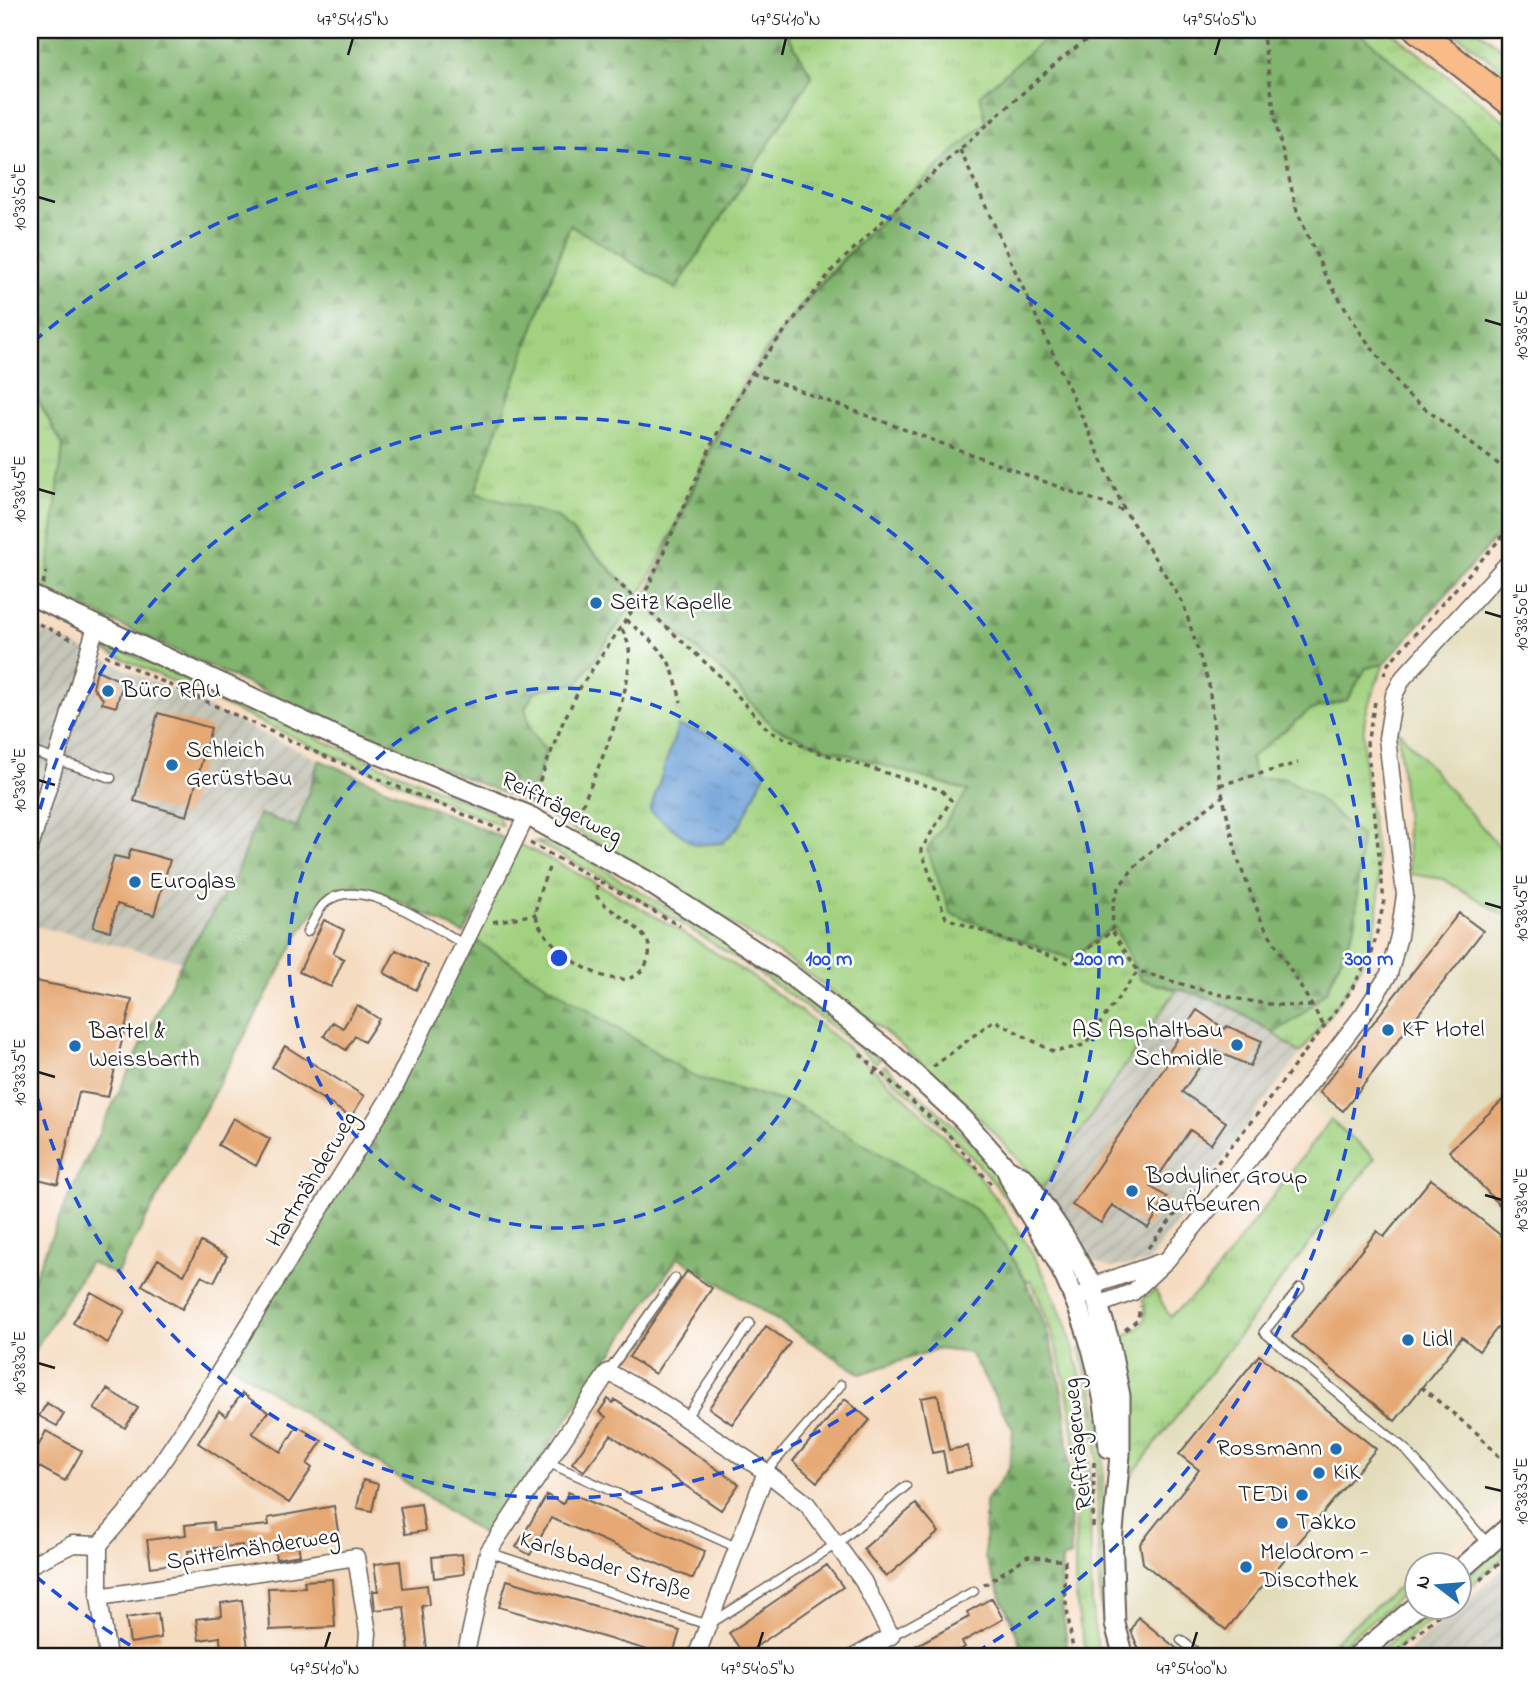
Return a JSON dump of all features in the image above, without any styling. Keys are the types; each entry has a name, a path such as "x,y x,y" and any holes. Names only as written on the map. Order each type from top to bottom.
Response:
{"highway":[{"path":"1416,30 1510,103"}],"street":[{"path":"1095,1296 1133,1292 1167,1260 1301,1095 1364,1013 1389,974 1399,936 1405,895 1387,738 1394,695 1403,678 1510,561"},
{"name":"Reifträgerweg","path":"30,595 337,737 527,815 647,881 799,981 920,1079 963,1119 1006,1168 1025,1179 1064,1236 1095,1296 1120,1396 1120,1455 1103,1541"},
{"path":"30,848 34,820 58,760 96,626"},
{"name":"Hartmähderweg","path":"99,1545 134,1504 186,1426 295,1254 391,1095 527,815"},
{"name":"Reifträgerweg","path":"1006,1168 1014,1190 1054,1256 1077,1303 1103,1397 1108,1436 1103,1541 1115,1625 1124,1657"},
{"path":"1077,1303 1167,1260"},
{"path":"608,1373 647,1392 766,1472 807,1504 838,1543 863,1581 891,1636 854,1657"},
{"name":"Karlsbader Straße","path":"470,1656 488,1552 608,1373"},
{"name":"Karlsbader Straße","path":"696,1657 766,1472"},
{"path":"1474,1558 1510,1526"},
{"path":"30,1565 73,1544 99,1545 99,1597 108,1657"},
{"name":"Spittelmähderweg","path":"99,1597 356,1558 368,1633 366,1657"},
{"path":"1356,1657 1404,1617"}],"lane":[{"path":"30,751 111,778"},
{"path":"307,932 324,904 345,893 376,896 465,945"},
{"name":"Karlsbader Straße","path":"608,1373 675,1278"},
{"path":"1300,1288 1264,1332 1405,1449 1489,1545"},
{"path":"685,1419 750,1323"},
{"name":"Karlsbader Straße","path":"766,1472 841,1385"},
{"path":"547,1462 736,1547"},
{"name":"Karlsbader Straße","path":"488,1552 708,1625 838,1543 906,1486"},
{"path":"891,1636 974,1591"},
{"path":"1181,1640 1202,1657"}],"path":[{"path":"527,815 569,710 648,587 714,439 752,373 833,269 1063,57 1100,30"},
{"path":"1262,30 1277,130 1297,211 1325,275 1360,332 1406,394 1510,473"},
{"path":"960,150 1125,511 1183,603 1209,685 1220,785 1238,860 1262,922 1325,1027"},
{"path":"752,373 1125,511"},
{"path":"1384,677 1388,664 1510,528"},
{"path":"614,579 720,676 770,732 818,752 941,790 951,800 921,850 946,918 1069,963 1112,931"},
{"path":"30,620 322,755 517,837 597,878 684,928"},
{"path":"626,620 655,644 673,664 681,702"},
{"path":"578,814 609,739 628,674 629,647 621,627"},
{"path":"1139,1251 1148,1248 1325,1027 1350,992 1372,953 1384,902 1367,743 1370,715 1379,690"},
{"path":"1220,785 1298,763"},
{"path":"1223,796 1156,847 1126,877 1115,897 1112,931 1138,971 1240,1000 1279,1007 1312,1006"},
{"path":"549,868 539,892 536,914 541,932 601,977 625,981 640,974 648,961 650,947 641,931 609,911 597,897 597,878"},
{"path":"474,926 536,914"},
{"path":"940,1060 994,1020 1007,1024 1054,1052 1084,1045 1138,971"},
{"path":"857,1052 947,1133 994,1188"},
{"path":"1107,1336 1131,1327 1138,1320 1140,1306 1133,1292"},
{"path":"1421,1387 1478,1434 1510,1468"},
{"path":"1093,1448 1103,1541"},
{"path":"1474,1585 1510,1554"},
{"path":"974,1591 1028,1556 1065,1561 1064,1589 1074,1657"},
{"path":"1390,1657 1433,1620"}],"shaded area":[{"path":"1510,570 1510,859 1398,730 1403,701 1416,675"},
{"path":"30,624 319,760 297,828 259,815 235,877 182,961 30,925"},
{"path":"1410,874 1443,879 1504,915 1510,908 1510,1495 1443,1550 1404,1550 1404,1583 1315,1657 1136,1657 1127,1624 1122,1542 1127,1481 1375,1158 1307,1103 1382,1008 1402,972 1413,917"},
{"path":"1176,990 1200,995 1232,1008 1300,1053 1147,1263 1111,1268 1091,1260 1042,1189"},
{"path":"1510,1563 1510,1657 1402,1657 1445,1620 1474,1620 1474,1595"}],"green space":[{"path":"30,30 785,30 812,76 676,289 570,225 475,493 557,517 641,600 650,588 723,424 753,373 778,338 862,240 986,122 980,95 1055,30 1357,30 1510,163 1510,522 1384,664 1366,668 1347,700 1310,710 1250,758 1256,779 1283,777 1314,795 1361,836 1355,926 1327,990 1299,1017 1273,1033 1232,1008 1200,995 1141,980 1114,926 1071,959 951,914 927,849 968,791 823,747 773,727 727,676 642,601 629,609 578,683 535,691 525,708 531,731 546,752 527,803 341,727 46,591 63,446 30,385"},
{"path":"785,30 1055,30 981,95 987,122 861,240 802,304 775,338 750,373 719,428 668,541 639,596 557,517 474,494 570,225 676,289 812,76"},
{"path":"1357,30 1389,30 1510,125 1510,163"},
{"path":"1451,30 1478,30 1510,55 1510,75"},
{"path":"30,385 63,446 46,591 30,583"},
{"path":"641,601 727,676 773,727 823,747 968,791 1114,926 1141,980 1176,990 1042,1189 989,1127 931,1071 869,1019 804,971 737,927 527,803 546,752 531,731 525,708 535,690 578,683 629,609"},
{"path":"101,641 328,743 498,815 502,826 323,751 98,647"},
{"path":"1384,664 1366,714 1363,734 1366,780 1379,877 1376,921 1371,942 1352,982 1300,1053 1273,1033 1299,1017 1327,990 1355,926 1256,779 1250,758 1310,710 1347,700 1366,668"},
{"path":"1398,730 1510,859 1510,908 1505,915 1443,879 1410,874"},
{"path":"319,760 511,841 464,934 370,887 346,889 320,902 301,931 116,1275 90,1262 30,1357 30,1286 73,1187 182,961 235,877 259,814 297,827"},
{"path":"535,842 558,846 582,856 693,923 789,987 880,1059 876,1063 796,1000 712,943 669,916"},
{"path":"519,844 599,885 683,933 767,987 848,1048 923,1114 987,1187 1039,1266 1074,1350 1088,1428 1092,1609 1101,1657 1089,1657 1078,1611 1075,1563 1076,1466 1068,1394 1049,1325 1031,1280 1027,1282 984,1218 797,1105 697,1078 473,939"},
{"path":"473,939 697,1078 797,1105 976,1210 984,1218 1012,1258 1034,1298 1049,1338 1059,1378 1069,1463 1071,1556 1062,1559 1061,1597 1068,1652 1026,1657 985,1558 985,1501 1009,1469 1013,1429 970,1353 937,1349 861,1374 678,1257 487,1537 230,1364"},
{"path":"885,1065 943,1115 982,1154 1012,1196 1020,1217 955,1139 881,1069"},
{"path":"1330,1120 1375,1158 1127,1481 1115,1339 1141,1326 1146,1315 1143,1299 1155,1290 1170,1317 1209,1281"},
{"path":"1086,1347 1103,1438 1103,1608 1112,1657 1106,1653 1099,1590 1095,1433 1092,1401 1080,1349"},
{"path":"1498,1550 1505,1556 1474,1583 1474,1571"},
{"path":"1404,1583 1404,1594 1327,1657 1315,1657"},
{"path":"1416,1620 1431,1620 1387,1657 1372,1657"}],"water":[{"path":"678,726 726,742 747,754 766,771 741,824 723,843 694,845 650,811"}],"building":[{"name":"Büro RAU","path":"97,670 123,682 116,707 102,703 103,699 93,688"},
{"name":"Schleich Gerüstbau","path":"158,713 211,728 187,816 134,801"},
{"name":"Euroglas","path":"131,849 170,860 154,915 117,904 110,931 93,927 114,856 128,859"},
{"path":"1459,913 1483,931 1343,1111 1319,1092"},
{"path":"324,920 344,930 333,953 344,959 331,987 299,972"},
{"path":"396,950 428,966 416,990 384,973"},
{"name":"Bartel & Weissbarth","path":"30,980 132,1000 108,1097 79,1092 58,1184 30,1177"},
{"path":"357,1005 379,1019 364,1042 355,1036 346,1050 324,1036 333,1022 343,1028"},
{"path":"1197,1010 1225,1029 1227,1026 1262,1041 1250,1066 1212,1049 1182,1092 1226,1122 1211,1144 1190,1130 1151,1187 1167,1197 1148,1228 1112,1205 1101,1223 1072,1205 1169,1061 1165,1058"},
{"path":"285,1046 364,1096 351,1117 272,1067"},
{"path":"1510,1093 1510,1216 1449,1151"},
{"path":"233,1118 270,1139 256,1166 218,1145"},
{"path":"1431,1179 1510,1243 1510,1312 1479,1351 1462,1337 1395,1421 1292,1337 1377,1231 1384,1237"},
{"path":"201,1242 227,1256 214,1282 201,1276 182,1309 142,1285 158,1259 184,1275"},
{"path":"687,1271 712,1288 655,1374 629,1357"},
{"path":"91,1292 125,1311 108,1343 73,1323"},
{"path":"766,1326 790,1343 732,1424 709,1408"},
{"path":"1259,1355 1376,1449 1226,1630 1143,1563 1140,1544 1199,1470 1179,1454"},
{"path":"107,1389 138,1408 125,1428 94,1409"},
{"path":"242,1393 268,1412 252,1433 281,1452 297,1426 322,1441 307,1464 312,1468 289,1503 198,1443 219,1411 226,1416"},
{"path":"938,1395 949,1450 968,1446 972,1467 947,1472 943,1451 932,1453 921,1398"},
{"path":"608,1399 613,1403 615,1400 739,1484 721,1510 611,1435 584,1471 572,1463 606,1417 599,1412"},
{"path":"845,1399 870,1420 817,1482 793,1461"},
{"path":"47,1403 64,1414 57,1426 39,1416"},
{"path":"46,1431 82,1451 65,1481 30,1462"},
{"path":"363,1480 378,1484 372,1511 357,1508"},
{"path":"568,1492 705,1551 693,1579 551,1518 530,1555 516,1547 547,1495 563,1504"},
{"path":"421,1504 425,1531 405,1534 400,1507"},
{"path":"916,1504 939,1532 886,1577 863,1549"},
{"path":"334,1506 339,1537 298,1544 300,1555 276,1559 274,1547 243,1550 242,1545 188,1551 189,1562 151,1567 147,1540 186,1535 185,1525 213,1522 214,1530 269,1525 268,1518"},
{"path":"462,1554 464,1574 434,1578 432,1557"},
{"path":"400,1561 403,1588 427,1585 429,1605 422,1606 427,1650 409,1652 404,1607 375,1610 373,1591 378,1591 374,1564"},
{"path":"827,1565 843,1587 744,1655 729,1633"},
{"path":"332,1579 335,1627 270,1630 268,1588 305,1587 304,1581"},
{"path":"507,1580 680,1631 672,1657 499,1607"},
{"path":"992,1598 1003,1619 962,1642 965,1647 946,1657 895,1657 969,1617 967,1612"},
{"path":"242,1600 249,1657 221,1657 220,1637 199,1640 196,1619 222,1616 221,1603"},
{"path":"158,1613 161,1638 130,1643 126,1618"},
{"path":"1138,1617 1187,1657 1142,1657 1131,1631"}],"place":[{"name":"Seitz Kapelle","path":"596,603"},
{"name":"Büro RAU","path":"108,691"},
{"name":"Schleich Gerüstbau","path":"172,765"},
{"name":"Euroglas","path":"135,882"},
{"name":"KF Hotel","path":"1388,1030"},
{"name":"AS Asphaltbau Schmidle","path":"1237,1045"},
{"name":"Bartel & Weissbarth","path":"75,1046"},
{"name":"Bodyliner Group Kaufbeuren","path":"1132,1191"},
{"name":"Lidl","path":"1408,1340"},
{"name":"Rossmann","path":"1336,1449"},
{"name":"KiK","path":"1319,1473"},
{"name":"TEDi","path":"1302,1495"},
{"name":"Takko","path":"1282,1523"},
{"name":"Melodrom - Discothek","path":"1246,1567"}]}
